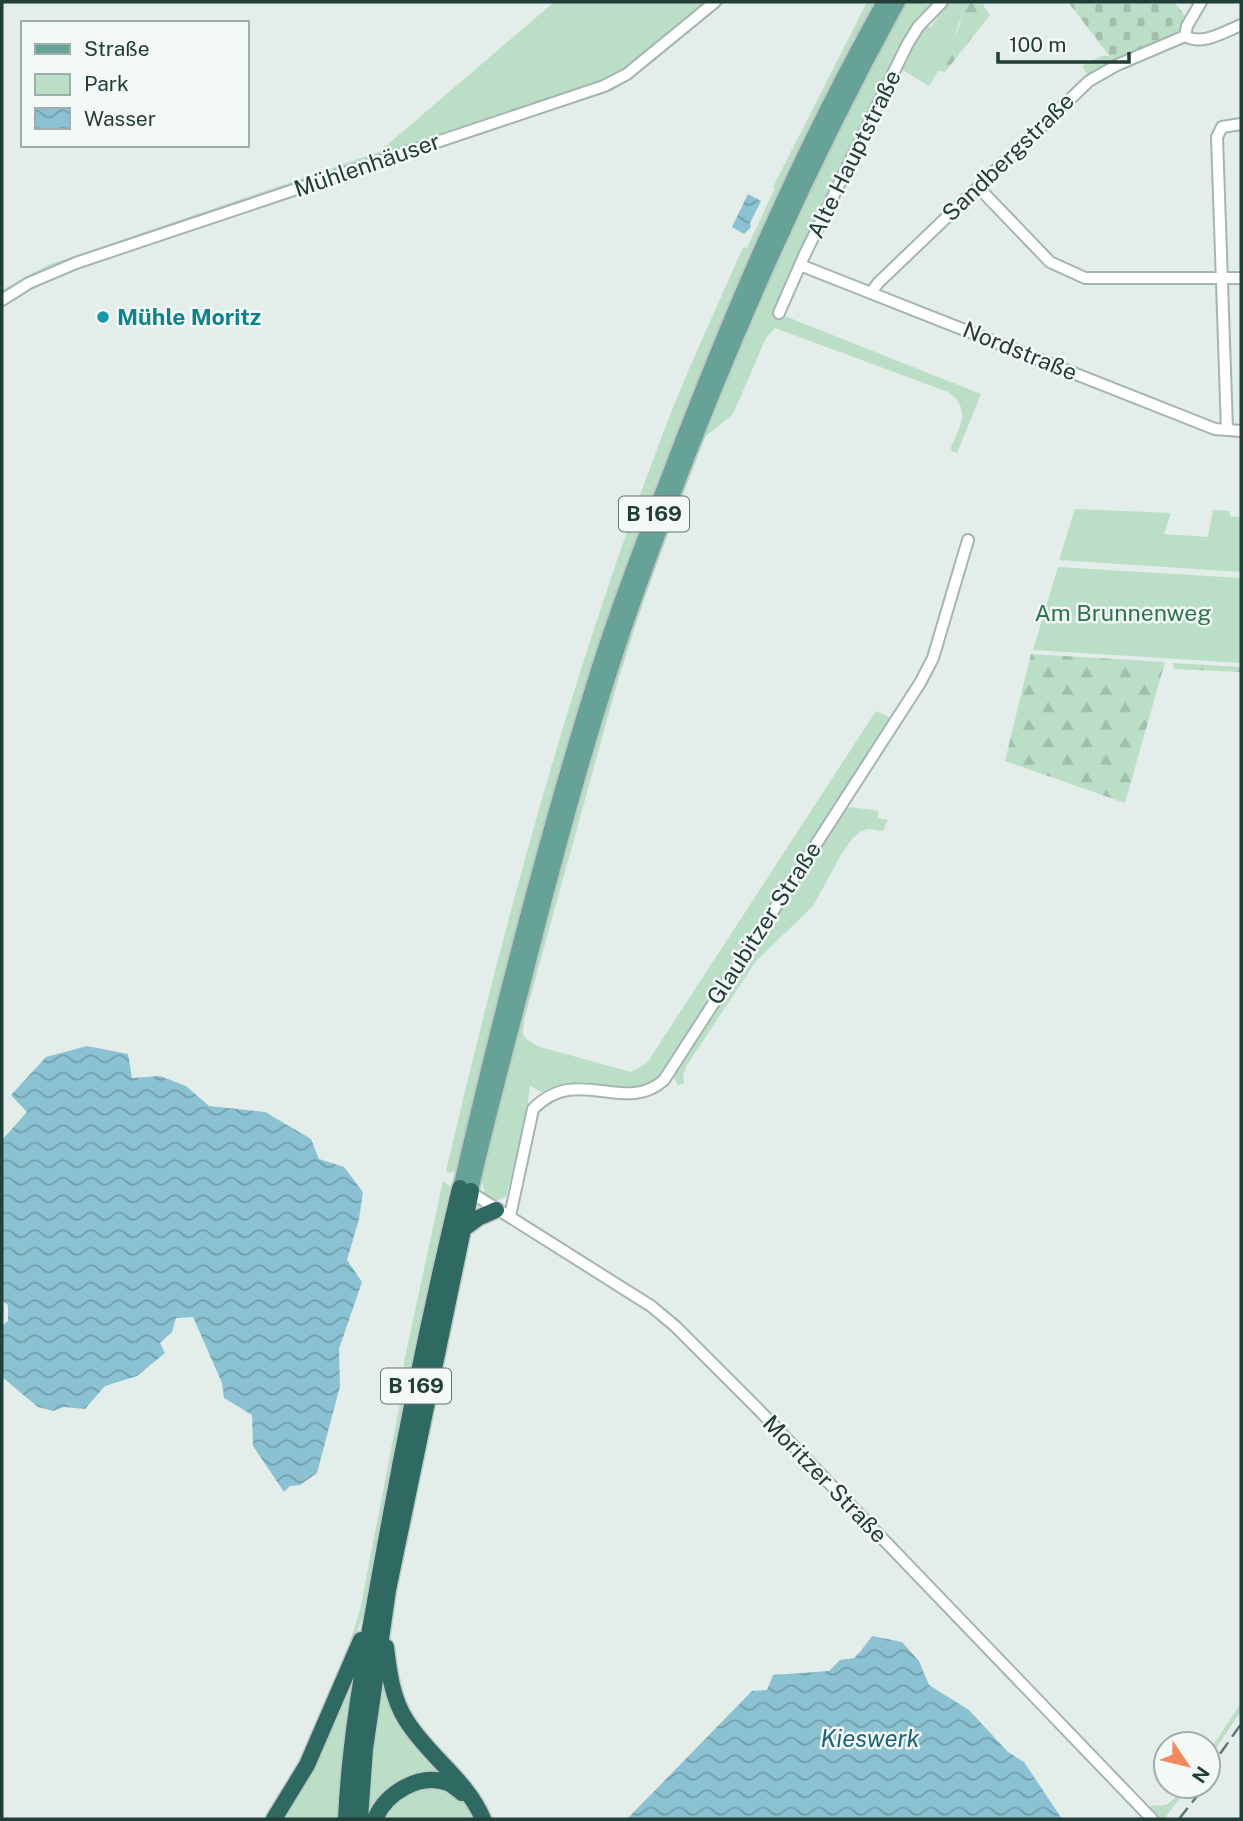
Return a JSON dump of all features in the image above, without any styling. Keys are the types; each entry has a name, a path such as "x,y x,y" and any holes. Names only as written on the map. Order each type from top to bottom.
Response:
{"highway":[{"name":"B 169","path":"360,1819 365,1749 388,1590 463,1229 466,1190"},
{"name":"B 169","path":"346,1819 348,1781 371,1615 416,1384 466,1190"},
{"path":"463,1229 478,1218 503,1213"},
{"name":"B 169","path":"274,1819 307,1765 371,1615"},
{"name":"B 169","path":"383,1627 391,1685 405,1719 467,1789 483,1819"},
{"path":"375,1819 379,1810 395,1793 421,1782 447,1783 474,1800"}],"main road":[{"name":"B 169","path":"466,1190 559,801 598,670 638,556 704,383 745,286 781,206 884,2"},
{"name":"B 169","path":"466,1190 556,852 637,592 689,453 777,243 898,2"}],"street":[{"name":"Mühlenhäuser","path":"2,300 38,279 76,263 612,83 627,74 715,2"},
{"name":"Alte Hauptstraße","path":"779,313 907,45 918,27 942,2"},
{"path":"1185,36 1187,26 1202,2"},
{"name":"Sandbergstraße","path":"871,293 878,283 1089,81 1117,65 1185,36 1192,40 1202,40 1241,25"},
{"path":"1227,429 1217,137 1222,127 1241,124"},
{"path":"978,187 1050,262 1085,278 1241,278"},
{"name":"Nordstraße","path":"800,265 1215,429 1241,430"},
{"name":"Glaubitzer Straße","path":"503,1213 533,1110 540,1101 553,1094 581,1088 645,1093 664,1080 920,683 933,658 968,540"},
{"name":"Moritzer Straße","path":"466,1190 651,1306 675,1326 1152,1819"}],"green space":[{"path":"554,2 709,2 630,67 609,80 55,266 2,295 2,290 48,265 379,152"},
{"path":"720,2 725,2 633,78 612,91 110,258 109,256 629,76"},
{"path":"867,2 878,2 739,286 705,365 628,564 458,1169 450,1173 446,1171 516,892 569,708 629,526 671,412 743,247 747,248 775,188 773,187"},
{"path":"903,2 936,2 921,17 777,313 981,394 957,453 950,450 960,426 962,412 956,399 948,392 775,328 766,338 733,414 705,437 648,586 617,684 524,1020 523,1034 526,1039 540,1047 631,1072 647,1063 876,711 891,718 660,1074 645,1087 581,1082 552,1087 541,1092 530,1086 506,1197 495,1201 484,1192 481,1172 584,771 650,569 705,424 797,212"},
{"path":"948,2 965,2 951,46 929,86 902,70 925,25 930,28 940,14 938,12"},
{"path":"965,2 986,2 983,5 990,15 945,72 938,71 959,28"},
{"path":"1068,2 1174,2 1186,17 1175,36 1114,62"},
{"path":"1102,56 1109,56 1114,62 1088,76 1082,66"},
{"name":"Am Brunnenweg","path":"1075,509 1171,513 1164,534 1208,537 1213,510 1230,511 1230,516 1241,517 1241,572 1059,560"},
{"name":"Am Brunnenweg","path":"1058,567 1241,578 1241,663 1033,650"},
{"path":"1031,654 1165,662 1125,803 1005,761"},
{"path":"1173,663 1241,667 1241,672 1174,669"},
{"path":"852,807 878,811 878,818 888,820 883,831 868,829 852,839 813,906 756,961 687,1065 683,1075 684,1083 678,1085 672,1075 842,810"},
{"path":"443,1181 450,1186 453,1195 365,1610 330,1705 270,1819 265,1819 288,1783 309,1739 348,1648 360,1610 404,1382 404,1362"},
{"path":"383,1665 386,1685 458,1784 437,1777 365,1819 369,1757"},
{"path":"358,1666 341,1819 280,1819"},
{"path":"1241,1703 1241,1711 1222,1739 1222,1732"},
{"path":"444,1786 466,1798 478,1819 379,1819 408,1790"},
{"path":"1178,1800 1164,1819 1158,1819 1148,1809 1152,1805 1163,1805"}],"water":[{"path":"748,194 761,201 750,223 751,227 744,234 732,227"},
{"path":"87,1046 128,1054 132,1078 160,1076 186,1086 209,1106 265,1112 311,1139 319,1159 344,1167 363,1192 359,1219 347,1260 362,1282 339,1349 340,1386 317,1473 300,1485 290,1486 284,1492 253,1446 252,1415 224,1398 222,1383 193,1317 176,1318 172,1332 160,1343 165,1353 137,1376 105,1386 85,1409 64,1407 53,1411 38,1407 2,1377 2,1326 8,1321 8,1305 2,1301 2,1140 27,1112 11,1095 46,1057"},
{"name":"Kieswerk","path":"872,1636 902,1642 919,1661 929,1685 969,1710 1008,1752 1024,1762 1062,1819 627,1819 752,1691 767,1690 773,1675 829,1671 840,1660 854,1658"}],"railway":[{"path":"1222,1751 1241,1724"},
{"path":"1179,1819 1194,1800"}],"place":[{"name":"Mühle Moritz","path":"103,317"}]}
